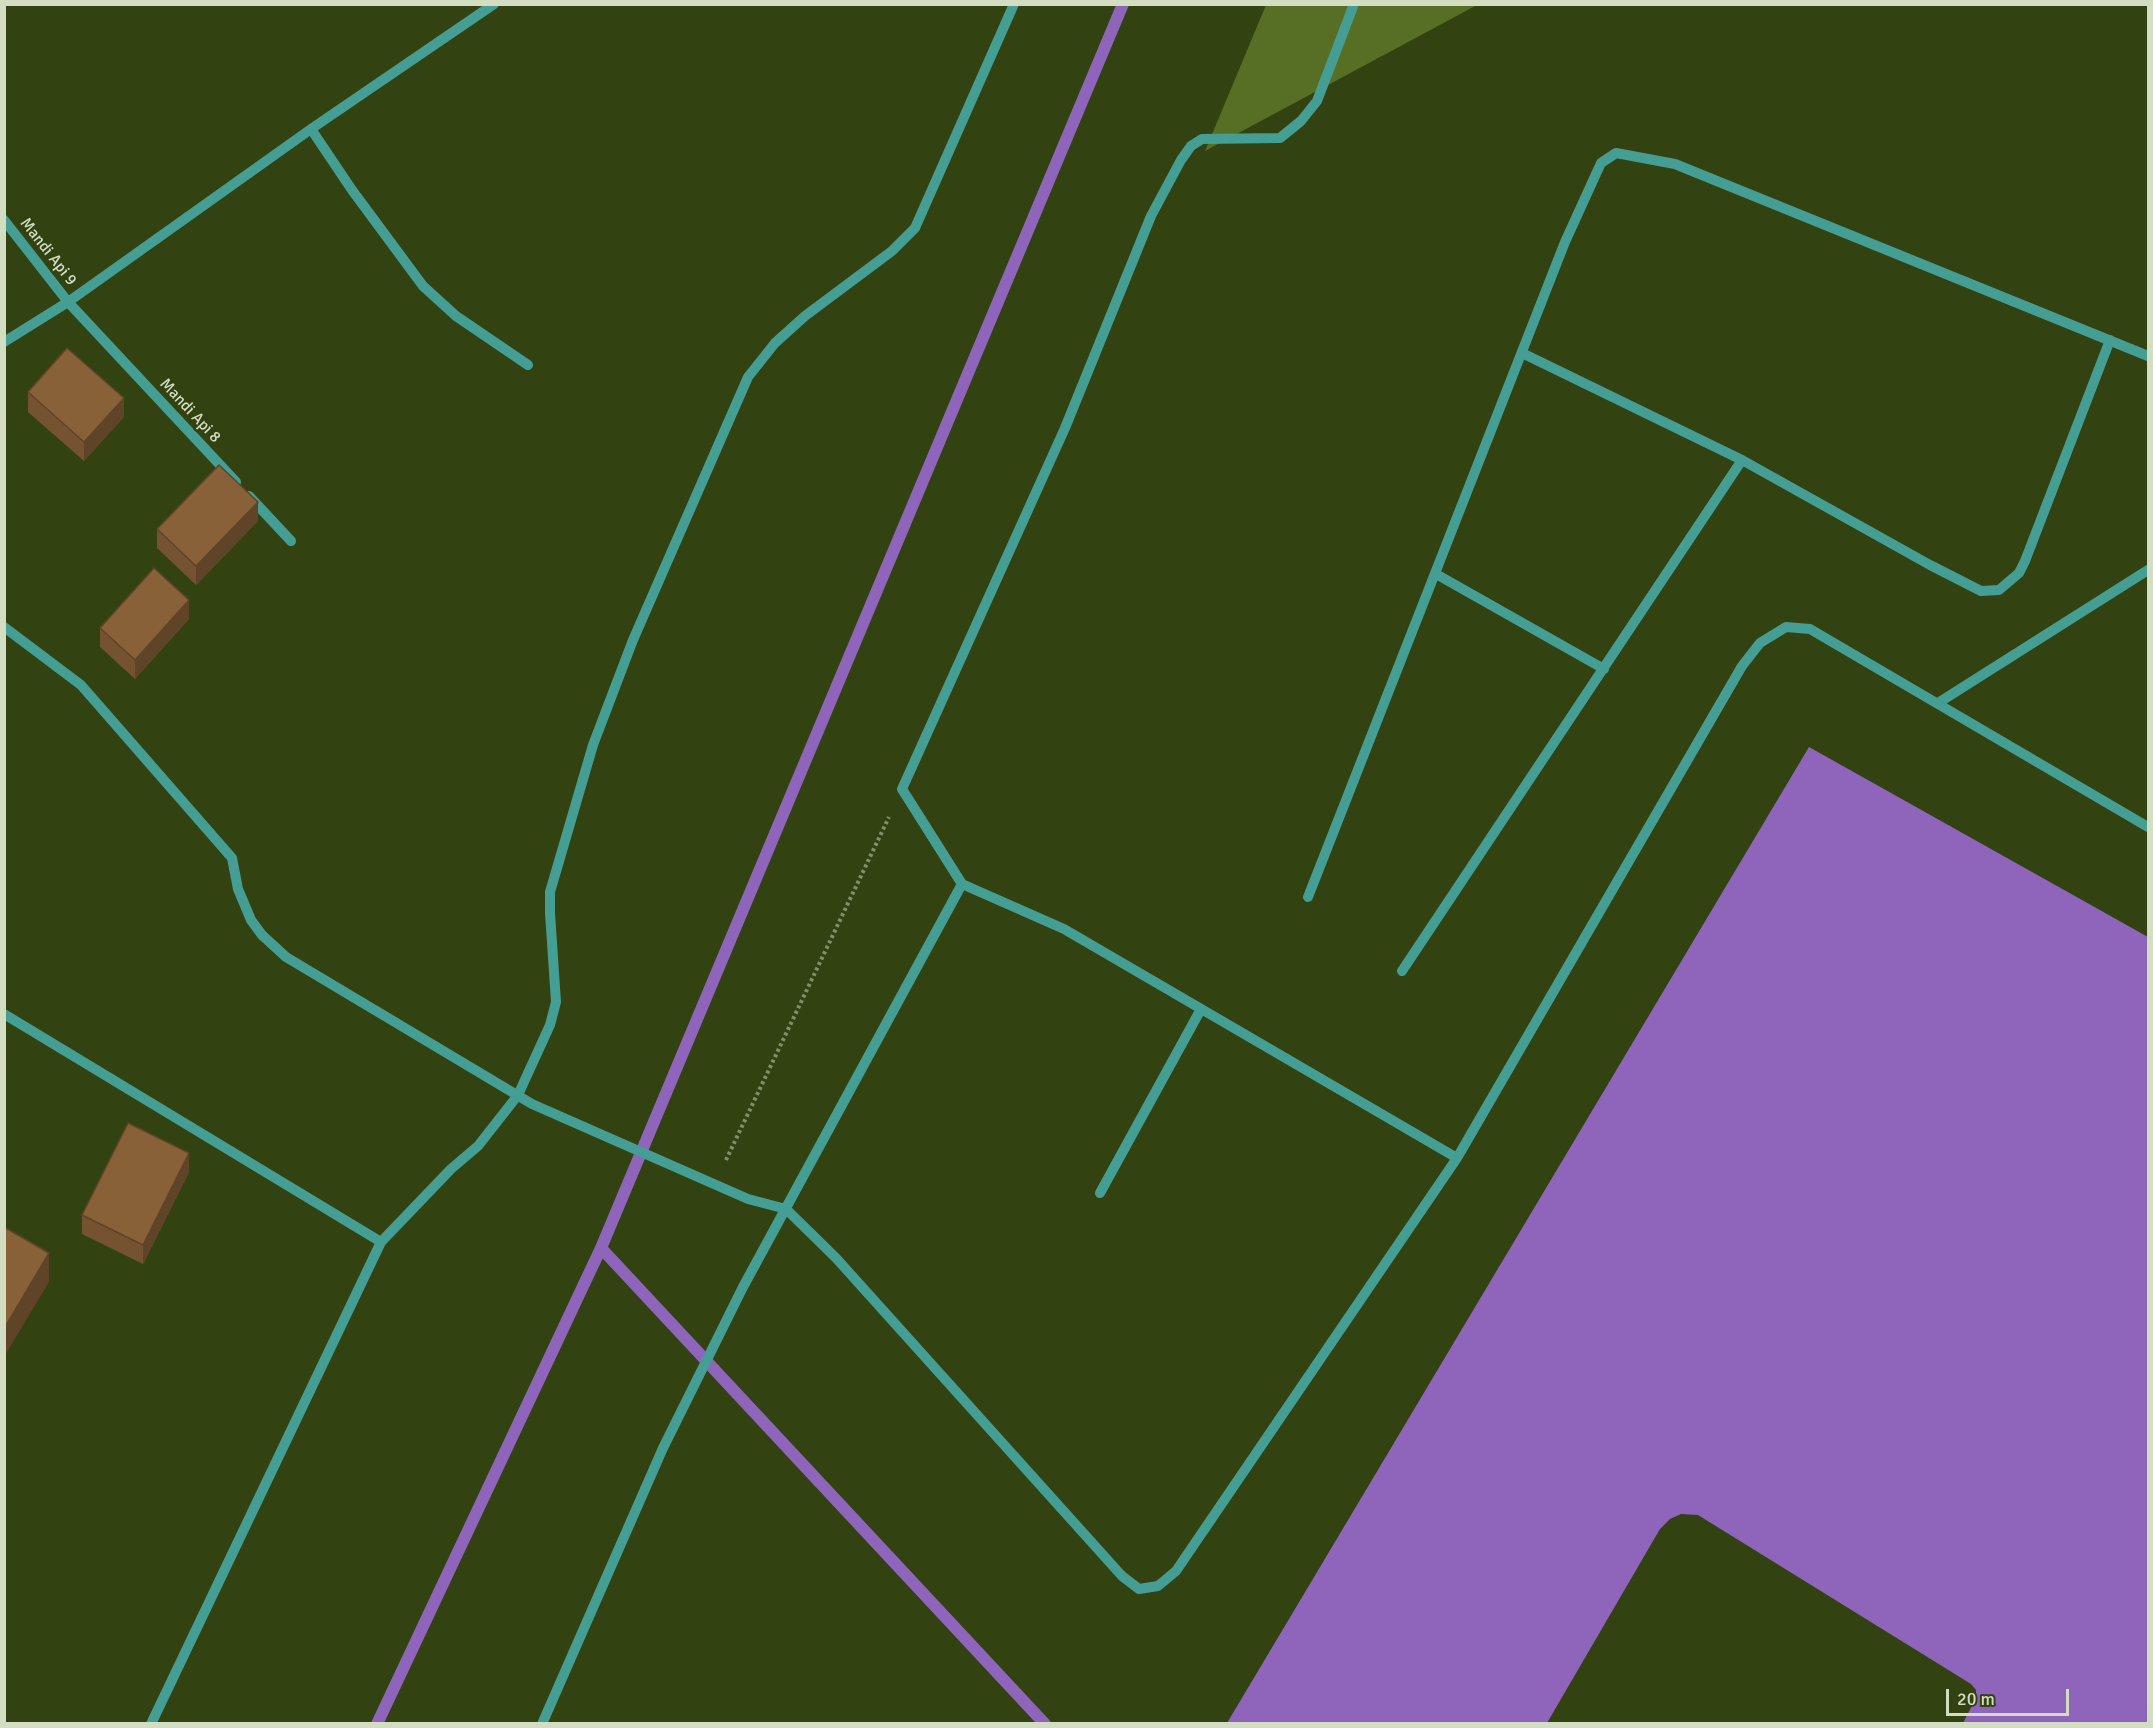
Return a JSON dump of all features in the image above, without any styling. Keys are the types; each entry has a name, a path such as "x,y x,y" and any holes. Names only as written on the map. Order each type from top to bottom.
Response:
{"street":[{"path":"4,342 68,302 311,129 494,4"},
{"path":"151,1724 381,1242 451,1169 478,1146 518,1095 550,1025 556,1002 550,892 593,745 633,640 748,378 775,343 892,251 915,228 1014,4"},
{"path":"1354,4 1317,101 1301,121 1280,138 1202,139 1191,146 1181,160 1151,216 1065,428 902,789 962,884 1064,929 1457,1158"},
{"path":"311,129 352,190 423,286 456,316 528,365"},
{"path":"1308,897 1565,242 1601,163 1616,153 1675,164 2148,356"},
{"name":"Mandi Api 9","path":"4,220 68,302"},
{"name":"Mandi Api 8","path":"68,302 291,541"},
{"path":"1522,353 1742,460 1930,566 1981,591 1999,591 2019,573 2025,561 2110,340"},
{"path":"1402,971 1742,460"},
{"path":"1938,703 2148,570"},
{"path":"1436,574 1604,669"},
{"path":"4,627 81,685 232,858 238,889 251,920 262,935 286,957 532,1104 748,1199 786,1209 836,1258 1122,1576 1139,1589 1158,1586 1176,1571 1457,1158 1742,666 1760,643 1786,627 1810,629 2148,826"},
{"path":"542,1724 663,1448 743,1287 962,884"},
{"path":"1100,1193 1201,1009"},
{"path":"4,1014 381,1242"}],"path":[{"path":"714,1184 902,789"}],"green space":[{"path":"1266,5 1477,5 1205,151"}],"shaded area":[{"path":"1809,747 2148,937 2148,1723 1963,1723 1976,1698 1976,1690 1971,1684 1698,1515 1681,1514 1670,1519 1660,1529 1547,1723 1227,1723"}],"building":[{"path":"67,348 124,398 84,442 28,392"},
{"path":"219,465 258,502 196,566 157,529"},
{"path":"154,568 189,600 135,660 100,628"},
{"path":"128,1123 189,1153 143,1245 82,1215"},
{"path":"4,1227 49,1253 4,1329"}],"waterway":[{"path":"377,1724 601,1248 1123,4"},
{"path":"601,1248 1045,1724"}]}
